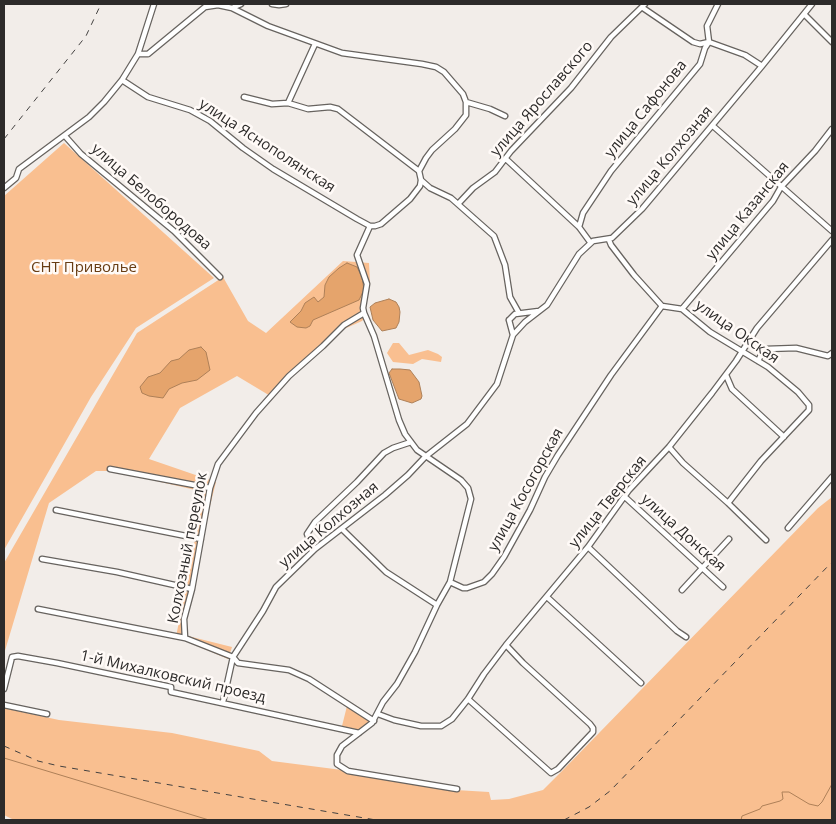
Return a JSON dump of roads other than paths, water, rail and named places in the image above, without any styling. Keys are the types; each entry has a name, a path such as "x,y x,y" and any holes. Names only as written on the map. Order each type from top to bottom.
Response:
{"street":[{"path":"4,188 16,178 19,169 98,110 122,80 138,54 154,4"},
{"path":"232,8 241,4"},
{"path":"272,4 286,4"},
{"name":"улица Сафонова","path":"579,227 583,213 607,177 700,64 709,42 707,26 718,4"},
{"name":"улица Колхозная","path":"609,240 642,210 812,4"},
{"path":"138,54 148,54 205,7 218,5 232,8 268,26 342,53 436,67 444,72 463,94 467,111 455,129 432,150 419,171"},
{"name":"улица Ярославского","path":"458,204 473,188 495,172 571,88 611,37 644,6 693,42 700,44 709,42 745,55 762,66"},
{"path":"804,14 832,42"},
{"path":"288,103 315,44"},
{"name":"улица Яснополянская","path":"122,80 152,99 192,111 210,121 243,148 288,178 370,226"},
{"path":"244,97 272,104 288,103 308,109 330,107 341,110 419,171 422,180 430,188 458,204 494,236 505,265 510,297 519,312"},
{"path":"466,102 490,108 504,116"},
{"path":"713,126 832,231"},
{"name":"улица Казанская","path":"682,309 773,201 781,187 815,151 832,129"},
{"name":"улица Белобородова","path":"65,136 81,154 174,231 220,277"},
{"path":"506,158 579,227 590,242"},
{"path":"422,180 420,186 395,213 381,224 370,226 357,255 367,281 364,313 374,336 400,420 411,442 425,457 461,480 469,490 471,500 450,582 415,652 397,684 383,702 374,721 346,742 339,750 336,764 348,771 457,789"},
{"path":"540,311 519,312 512,315 508,319 513,335 525,322 540,311 549,302 578,255 590,242 609,240 610,245 634,275 662,306"},
{"name":"улица Тверская","path":"378,714 388,719 413,725 438,726 452,719 506,645 547,598 625,497 669,447 726,374 757,328 832,240"},
{"name":"улица Окская","path":"662,306 682,309 710,332 758,360 798,392 809,406 809,410 784,436"},
{"name":"улица Косогорская","path":"450,582 463,588 472,587 486,580 495,570 530,510 545,476 558,454 611,375 662,306"},
{"name":"Колхозный переулок","path":"185,638 184,619 192,588 210,488 218,464 243,429 295,370 344,325 364,313"},
{"name":"улица Колхозная","path":"223,702 233,657 263,611 274,588 315,549 406,478 425,457 467,424 496,384 513,335"},
{"path":"758,360 765,350 792,348 830,355"},
{"path":"726,374 732,389 784,436 728,503"},
{"path":"315,549 307,534 315,522 382,455 393,448 411,442"},
{"path":"669,447 683,463 766,540"},
{"path":"110,469 210,488"},
{"path":"788,528 832,477"},
{"name":"улица Донская","path":"625,497 723,587"},
{"path":"56,510 201,539"},
{"path":"342,529 386,572 437,605"},
{"path":"682,590 729,539"},
{"path":"588,547 677,631 686,637"},
{"path":"42,559 192,588"},
{"path":"547,598 641,683"},
{"path":"38,609 185,638 233,657 238,663 279,667 296,672 374,721"},
{"path":"468,699 541,765 553,773 593,733 591,725 506,645"},
{"name":"1-й Михалковский проезд","path":"4,689 11,658 15,656 171,687 171,692 359,733"},
{"path":"4,705 47,714"}],"waterway":[{"path":"4,758 209,820"},
{"path":"741,820 742,816 760,809 762,806 783,799 782,792 789,792 809,804 818,806 832,784"}],"railway":[{"path":"4,139 86,36 101,4"},
{"path":"564,820 589,807 610,791 832,562"},
{"path":"4,746 38,761 59,766 376,820"}],"park label":[{"name":"СНТ Приволье","path":"84,268"}]}
